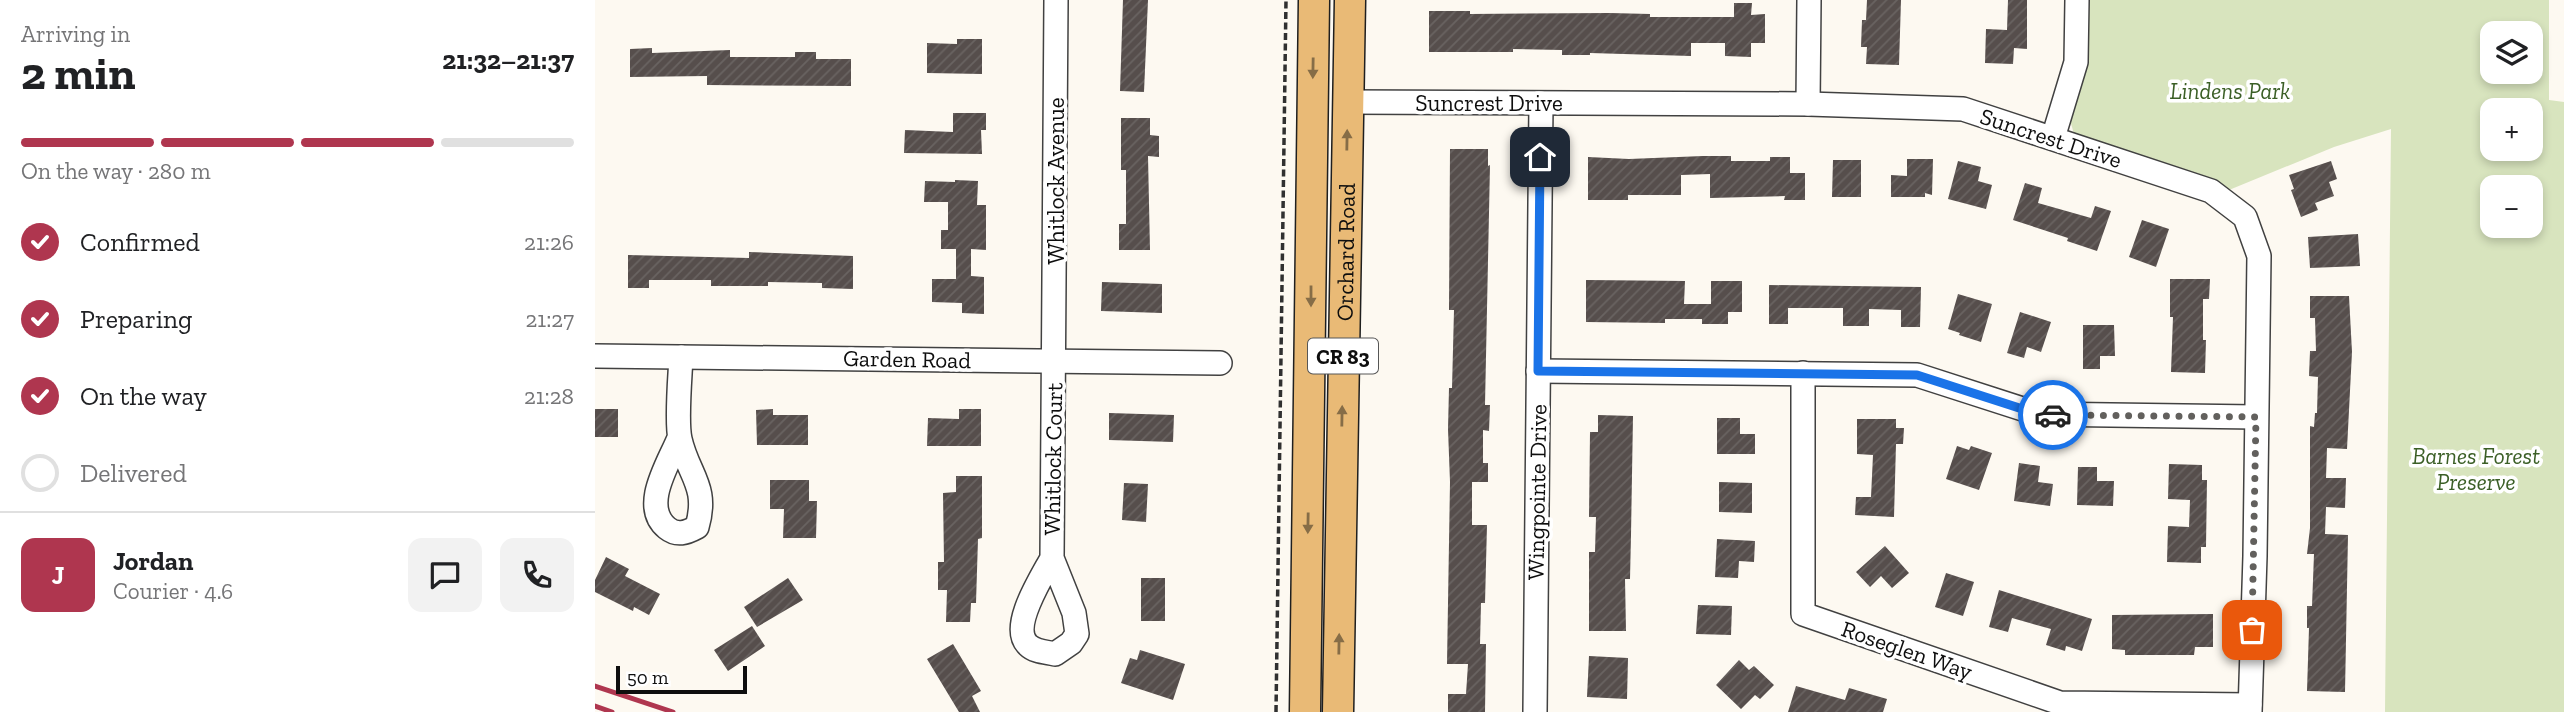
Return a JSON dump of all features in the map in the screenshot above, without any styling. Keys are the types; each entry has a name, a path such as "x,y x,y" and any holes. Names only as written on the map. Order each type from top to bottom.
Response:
{"main road":[{"name":"Orchard Road","path":"1305,712 1314,0"},
{"name":"Orchard Road","path":"1338,712 1350,0"}],"street":[{"name":"Whitlock Avenue","path":"1055,361 1056,0"},
{"path":"1808,104 1809,0"},
{"path":"2053,138 2076,62 2077,0"},
{"name":"Suncrest Drive","path":"1347,102 1808,104 1963,109 2211,191 2245,217 2259,256 2250,708"},
{"name":"Wingpointe Drive","path":"1535,712 1541,103"},
{"name":"Garden Road","path":"595,356 1220,363"},
{"path":"679,438 681,357"},
{"name":"Whitlock Court","path":"1052,558 1055,361"},
{"path":"1538,371 1917,375 2038,414 2256,417"},
{"name":"Roseglen Way","path":"1803,373 1803,614 2060,703 2250,708"}],"path":[{"path":"1276,712 1286,0"}],"green space":[{"name":"Barnes Forest Preserve","path":"2084,0 2549,0 2549,100 2564,102 2564,712 2385,712 2391,129 2334,147 2229,190 2074,134 2070,120"}],"building":[{"path":"1123,0 1148,0 1144,92 1120,91"},
{"path":"1867,0 1901,0 1899,65 1866,64 1867,47 1861,47 1862,20 1866,20"},
{"path":"2008,0 2027,0 2027,49 2014,48 2013,64 1985,63 1986,29 2007,30"},
{"path":"1734,3 1752,3 1751,15 1765,14 1765,43 1751,43 1751,57 1725,56 1725,43 1691,43 1691,56 1590,53 1562,55 1562,50 1513,49 1513,52 1429,52 1429,11 1470,11 1470,14 1610,13 1650,14 1650,17 1734,17"},
{"path":"957,39 982,39 982,74 927,73 927,43 957,44"},
{"path":"652,48 652,53 730,50 730,57 795,57 795,52 816,52 816,59 851,59 851,86 707,85 707,76 630,77 630,49"},
{"path":"953,113 986,113 986,130 981,130 982,154 904,153 905,130 953,132"},
{"path":"1121,118 1150,118 1150,135 1159,136 1159,157 1148,156 1150,250 1119,250 1119,224 1126,224 1126,170 1121,170"},
{"path":"1450,149 1488,149 1488,166 1490,165 1485,405 1490,405 1489,431 1483,430 1483,463 1488,463 1488,482 1472,482 1472,525 1487,525 1485,603 1481,603 1480,644 1486,644 1485,712 1448,712 1448,694 1466,694 1468,664 1447,664 1450,482 1448,429 1454,310 1449,310"},
{"path":"1731,156 1731,161 1770,161 1770,157 1790,157 1790,173 1805,173 1805,200 1784,200 1785,196 1710,198 1710,174 1681,175 1681,195 1628,195 1628,200 1588,200 1588,157 1629,159"},
{"path":"1907,159 1933,159 1932,195 1925,193 1925,197 1891,197 1891,175 1907,176"},
{"path":"1833,160 1861,160 1861,197 1832,197"},
{"path":"1958,161 1981,167 1978,181 1992,185 1986,209 1948,199"},
{"path":"2331,161 2337,179 2329,182 2334,196 2315,203 2318,210 2301,217 2291,190 2294,189 2289,175"},
{"path":"925,181 978,181 977,205 986,205 986,250 971,249 971,276 984,277 984,314 962,313 962,303 932,302 932,279 956,279 956,249 941,249 941,230 948,230 948,202 924,202"},
{"path":"2025,183 2042,188 2038,203 2091,218 2095,206 2111,211 2097,251 2067,241 2068,238 2013,220"},
{"path":"2142,220 2169,229 2156,267 2129,257"},
{"path":"2358,234 2360,266 2310,268 2308,237"},
{"path":"749,252 853,256 853,289 822,288 822,283 768,282 768,286 711,286 711,280 649,280 649,288 628,288 628,255 749,258"},
{"path":"2170,279 2210,279 2209,299 2203,299 2205,373 2171,372 2173,317 2170,317"},
{"path":"1586,280 1685,281 1684,304 1711,304 1711,281 1742,281 1742,312 1728,312 1728,324 1702,324 1702,319 1665,319 1665,323 1586,322"},
{"path":"1102,282 1162,284 1162,313 1101,311"},
{"path":"1769,285 1921,287 1920,327 1901,327 1901,310 1869,309 1869,326 1843,326 1843,308 1788,308 1788,324 1769,324"},
{"path":"1958,294 1992,304 1981,342 1948,329"},
{"path":"2310,296 2349,296 2352,352 2347,449 2327,448 2326,478 2346,478 2345,508 2326,507 2325,534 2348,535 2345,692 2307,691 2307,606 2312,606 2314,554 2307,554 2310,528 2310,426 2314,427 2317,413 2318,377 2309,376 2310,351 2316,351 2315,318 2310,318"},
{"path":"2020,312 2051,322 2041,352 2027,347 2024,358 2007,353"},
{"path":"2083,325 2114,325 2115,356 2100,356 2100,369 2083,369"},
{"path":"595,409 618,409 618,437 595,437"},
{"path":"773,409 773,415 808,415 808,445 757,445 756,410"},
{"path":"959,409 981,409 981,446 927,446 928,418 959,419"},
{"path":"1109,413 1174,415 1173,442 1109,440"},
{"path":"1598,415 1633,416 1630,579 1625,579 1626,631 1589,631 1589,552 1595,552 1596,517 1589,517 1590,432 1598,432"},
{"path":"1717,418 1740,418 1740,434 1755,434 1755,454 1717,454"},
{"path":"1857,419 1896,419 1896,428 1904,428 1903,444 1896,444 1894,517 1855,515 1856,497 1871,497 1873,455 1857,454"},
{"path":"1957,446 1969,450 1971,446 1992,453 1979,490 1946,479"},
{"path":"2019,463 2040,466 2038,482 2053,484 2050,506 2014,501"},
{"path":"2169,464 2202,465 2202,480 2207,480 2206,547 2201,547 2201,563 2167,562 2168,526 2189,527 2190,500 2168,499"},
{"path":"2078,467 2097,467 2097,481 2114,481 2113,506 2077,505"},
{"path":"956,476 982,476 982,538 978,539 976,603 971,603 970,622 946,622 947,590 938,590 938,562 944,562 943,493 956,492"},
{"path":"770,480 809,480 809,501 817,501 816,538 783,538 784,509 770,509"},
{"path":"1719,482 1752,483 1752,513 1719,512"},
{"path":"1124,483 1148,484 1146,522 1122,520"},
{"path":"1717,539 1755,541 1754,562 1739,561 1738,578 1715,577"},
{"path":"1885,546 1909,573 1892,588 1881,576 1870,587 1856,572"},
{"path":"606,557 629,569 625,576 660,594 649,615 634,607 633,611 595,592 595,580"},
{"path":"1946,573 1974,582 1963,616 1935,607"},
{"path":"788,578 803,600 757,627 744,607"},
{"path":"1141,578 1165,578 1165,621 1141,621"},
{"path":"1999,590 2092,619 2082,651 2066,646 2065,651 2046,645 2051,629 2012,618 2008,632 1989,627"},
{"path":"1698,605 1732,606 1731,635 1696,634"},
{"path":"2213,614 2213,647 2195,647 2194,655 2125,655 2125,650 2112,649 2112,615"},
{"path":"752,626 765,646 728,671 714,650"},
{"path":"953,644 981,691 972,696 980,712 959,712 927,659"},
{"path":"1140,650 1185,664 1173,700 1121,683 1130,658 1137,660"},
{"path":"1589,656 1628,658 1627,699 1587,697"},
{"path":"1739,660 1749,670 1754,666 1774,685 1760,699 1755,695 1741,709 1716,685"},
{"path":"1796,686 1845,700 1849,688 1887,699 1883,712 1788,712"}],"railway":[{"path":"595,686 673,712"},
{"path":"595,706 612,712"}],"way so far":[{"path":"2053,415 2256,417 2252,630"}],"route":[{"path":"1540,157 1538,371 1917,375 2038,414 2053,415"}],"park label":[{"name":"Lindens Park","path":"2230,91"}]}
